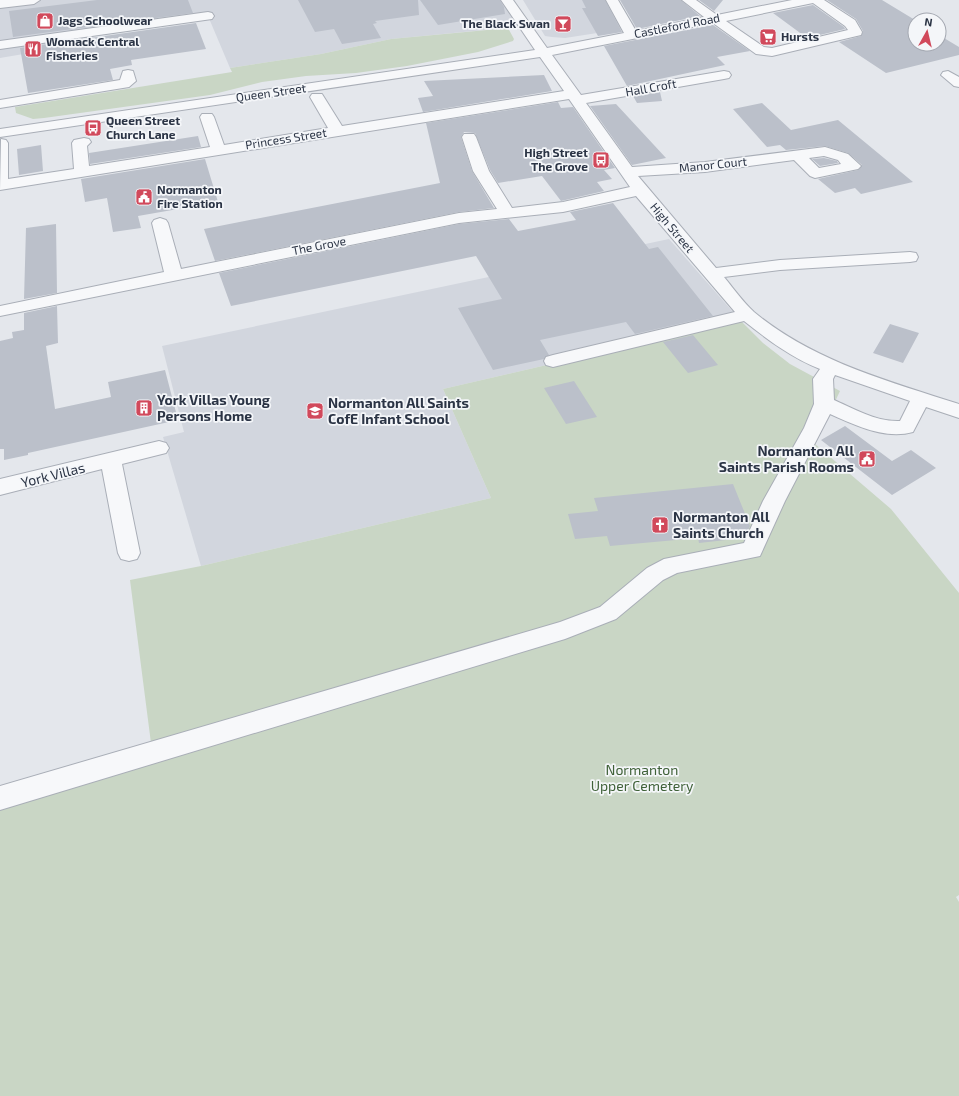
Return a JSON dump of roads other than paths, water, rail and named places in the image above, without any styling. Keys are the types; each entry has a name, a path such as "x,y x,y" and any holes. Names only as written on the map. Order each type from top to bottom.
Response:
{"street":[{"path":"0,4 34,0"},
{"name":"High Street","path":"507,0 640,190 747,315 776,337 815,360 895,390 959,411"},
{"path":"612,0 632,35"},
{"path":"688,0 717,18 756,50 761,52 772,52 856,32 850,23 816,0"},
{"name":"Castleford Road","path":"543,53 811,0"},
{"path":"0,45 208,16"},
{"name":"Queen Street","path":"1,136 543,53"},
{"path":"0,104 124,84 129,81 128,74"},
{"name":"Hall Croft","path":"575,97 724,75"},
{"path":"317,97 337,131"},
{"name":"Princess Street","path":"0,185 337,131 575,97"},
{"path":"0,112 0,185"},
{"path":"207,117 218,150"},
{"path":"469,137 481,171 507,212"},
{"path":"82,172 79,143 84,142"},
{"name":"Manor Court","path":"628,172 705,167 798,155"},
{"name":"The Grove","path":"0,311 459,218 563,207 640,190"},
{"path":"160,223 174,276"},
{"path":"711,274 780,265 910,257"},
{"path":"553,361 747,315"},
{"path":"0,798 565,630 608,613 655,574 672,565 752,550 774,501 814,428 824,404 823,378 832,366"},
{"path":"824,404 878,425 894,429 906,427 921,399"},
{"name":"York Villas","path":"0,487 159,448"},
{"path":"106,462 112,465 129,553"}],"place":[{"name":"Jags Schoolwear","path":"45,21"},
{"name":"The Black Swan","path":"563,24"},
{"name":"Hursts","path":"768,37"},
{"name":"Womack Central Fisheries","path":"33,49"},
{"name":"Queen Street Church Lane","path":"93,128"},
{"name":"High Street The Grove","path":"601,160"},
{"name":"Normanton Fire Station","path":"144,197"},
{"name":"York Villas Young Persons Home","path":"144,408"},
{"name":"Normanton All Saints CofE Infant School","path":"315,411"},
{"name":"Normanton All Saints Parish Rooms","path":"867,459"},
{"name":"Normanton All Saints Church","path":"660,525"}],"park label":[{"name":"Normanton Upper Cemetery","path":"642,778"}]}
